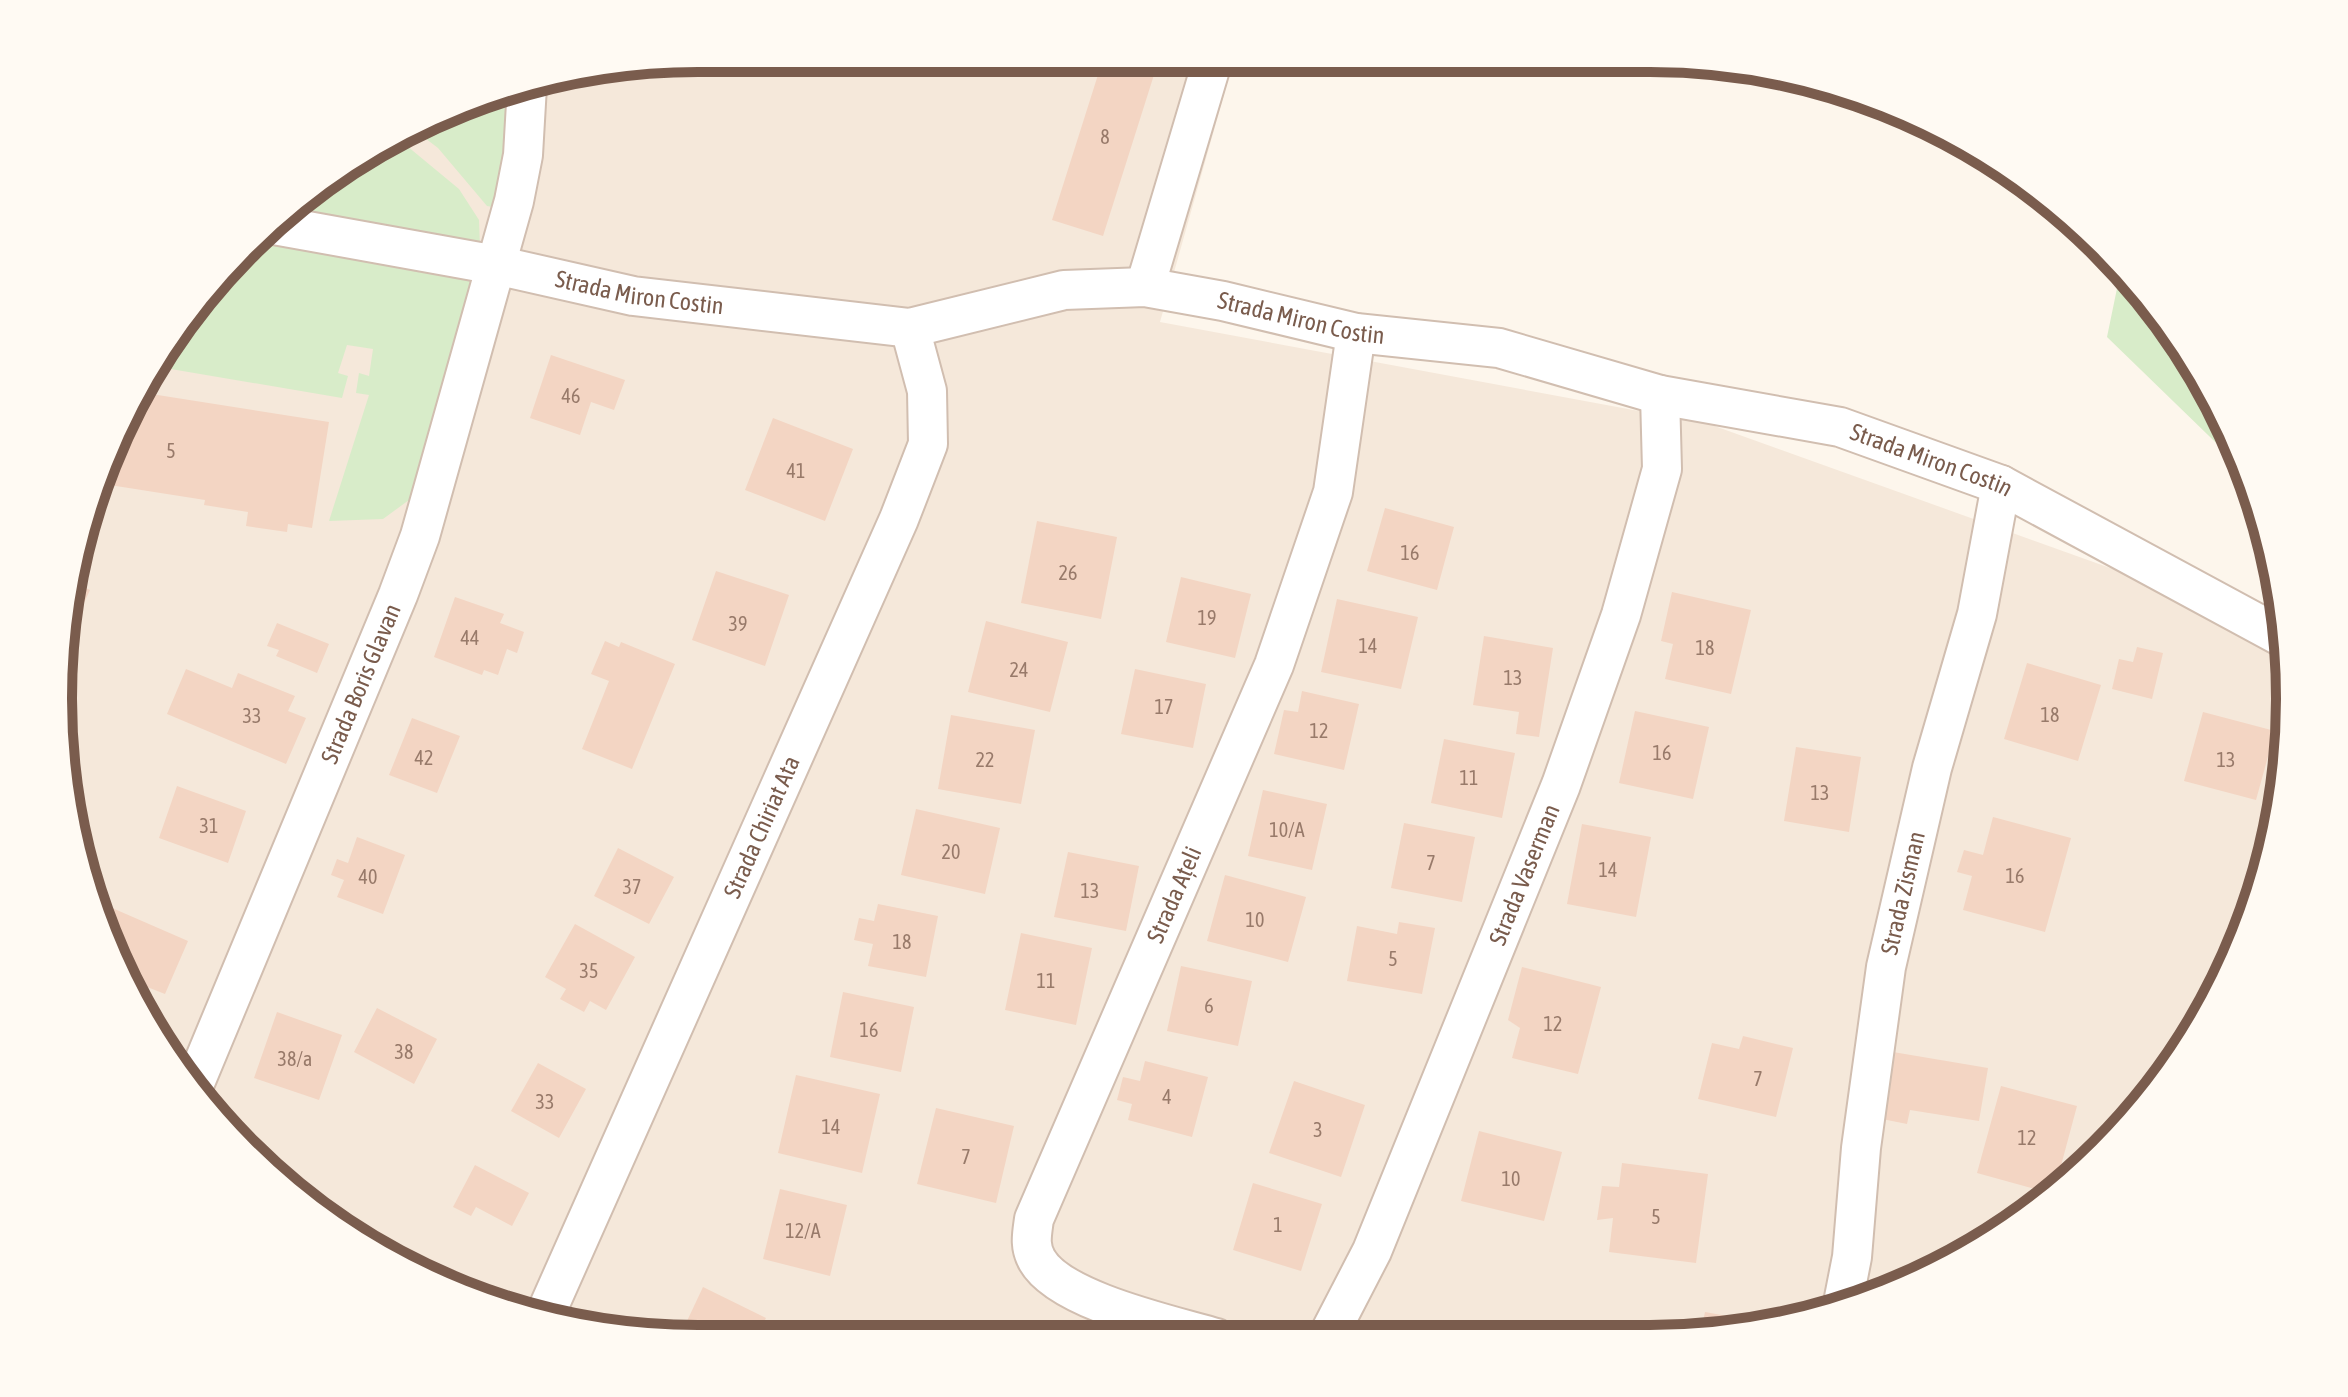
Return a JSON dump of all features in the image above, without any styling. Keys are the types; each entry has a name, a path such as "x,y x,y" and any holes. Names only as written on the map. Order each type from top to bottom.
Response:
{"street":[{"path":"1145,287 1209,72"},
{"name":"Strada Boris Glavan","path":"198,1076 420,536 496,265 523,155 526,96"},
{"name":"Strada Miron Costin","path":"285,227 496,265 633,296 910,328 1064,290 1145,287 1223,301 1356,333 1499,348 1660,395 1840,427 2001,485 2272,632"},
{"name":"Strada Chiriat Ata","path":"549,1307 899,519 928,444 927,391 910,328"},
{"name":"Strada Ațeli","path":"1172,1325 1101,1304 1072,1290 1038,1263 1030,1244 1034,1219 1274,665 1333,492 1356,333"},
{"name":"Strada Vaserman","path":"1334,1325 1372,1251 1561,785 1616,630 1662,469 1660,395"},
{"name":"Strada Zisman","path":"1845,1294 1852,1257 1861,1148 1886,967 1932,768 1977,614 2001,485"}],"shaded area":[{"path":"1230,72 1160,322 1709,424 2272,626 2275,739 2271,780 2255,861 2243,900 2211,976 2170,1047 2121,1112 2063,1170 2031,1196 1963,1241 1927,1260 1851,1292 1812,1304 1731,1320 1650,1325 698,1325 617,1320 536,1304 459,1277 385,1241 317,1196 255,1142 201,1080 156,1012 120,938 93,861 77,780 73,739 73,658 77,617 93,536 105,497 156,385 201,317 227,285 285,227 317,201 385,156 421,137 497,105 536,93 617,77 658,73"}],"green space":[{"path":"509,101 499,208 487,206 438,148 423,136"},
{"path":"406,145 459,189 479,220 480,247 299,215 350,178"},
{"path":"267,244 403,269 466,276 472,284 476,300 409,500 383,519 329,521 369,395 356,393 359,373 369,376 373,349 347,345 338,373 348,376 342,398 167,368 201,317"},
{"path":"2118,282 2147,317 2192,385 2224,451 2107,337"}],"building":[{"path":"1099,72 1155,72 1103,236 1052,220"},
{"path":"551,355 625,380 614,410 591,402 580,435 530,418"},
{"path":"151,394 329,422 312,528 288,524 287,532 246,526 248,512 204,505 205,500 110,485"},
{"path":"773,418 853,449 825,521 745,490"},
{"path":"1385,508 1454,527 1437,590 1367,571"},
{"path":"1037,521 1117,537 1101,619 1021,603"},
{"path":"716,571 789,595 765,666 692,640"},
{"path":"1181,577 1251,594 1235,658 1166,642"},
{"path":"82,586 90,590 77,618"},
{"path":"1672,592 1751,610 1731,694 1665,679 1673,644 1661,641"},
{"path":"455,597 504,614 500,623 524,632 517,653 507,649 498,675 484,670 482,675 434,657"},
{"path":"1337,599 1418,617 1401,689 1321,672"},
{"path":"986,621 1068,642 1050,712 968,692"},
{"path":"277,623 329,644 317,673 276,656 279,650 267,646"},
{"path":"1484,636 1553,648 1539,737 1516,734 1519,712 1473,705"},
{"path":"605,641 619,647 621,642 675,664 632,769 582,749 609,681 591,674"},
{"path":"2137,647 2163,653 2152,699 2112,689 2119,659 2133,662"},
{"path":"2027,663 2101,685 2078,761 2004,739"},
{"path":"186,669 232,688 238,673 295,696 288,711 306,718 286,764 167,714"},
{"path":"1135,669 1206,684 1193,748 1121,734"},
{"path":"1302,691 1359,704 1344,770 1274,754 1284,710 1298,712"},
{"path":"1635,711 1709,727 1693,799 1619,783"},
{"path":"2203,712 2275,731 2256,800 2184,781"},
{"path":"951,715 1035,730 1021,804 938,789"},
{"path":"412,718 460,736 437,793 389,775"},
{"path":"1444,739 1515,753 1502,818 1431,803"},
{"path":"1796,747 1861,757 1849,832 1784,821"},
{"path":"177,786 246,811 228,863 159,838"},
{"path":"1263,790 1327,804 1312,870 1248,856"},
{"path":"916,809 1000,828 985,894 901,875"},
{"path":"1993,817 2071,838 2045,932 1963,910 1972,876 1957,872 1964,850 1983,855"},
{"path":"1404,823 1475,837 1462,902 1391,888"},
{"path":"1582,824 1651,837 1636,917 1567,904"},
{"path":"357,837 405,855 383,914 337,897 344,880 331,875 337,859 348,863"},
{"path":"618,848 674,877 649,924 594,896"},
{"path":"1068,852 1139,866 1126,931 1054,917"},
{"path":"1225,875 1306,897 1288,962 1207,941"},
{"path":"878,904 938,916 926,977 868,966 873,944 854,940 859,918 874,921"},
{"path":"107,906 188,941 165,994 142,985"},
{"path":"1399,922 1435,928 1422,994 1347,981 1357,926 1397,934"},
{"path":"575,924 635,957 606,1010 590,1001 584,1012 560,999 566,989 545,977"},
{"path":"1021,933 1092,948 1076,1025 1005,1010"},
{"path":"1181,966 1252,981 1238,1046 1167,1031"},
{"path":"1522,967 1601,987 1578,1074 1512,1058 1520,1028 1508,1020"},
{"path":"843,992 914,1007 901,1072 830,1057"},
{"path":"377,1008 437,1039 414,1084 354,1052"},
{"path":"277,1012 342,1035 319,1100 254,1078"},
{"path":"1743,1036 1793,1048 1776,1117 1698,1099 1712,1043 1739,1049"},
{"path":"1893,1052 1988,1068 1979,1121 1910,1110 1907,1124 1882,1119"},
{"path":"1145,1061 1208,1077 1192,1137 1128,1120 1132,1104 1117,1100 1123,1077 1140,1081"},
{"path":"538,1063 586,1089 559,1138 511,1111"},
{"path":"796,1075 880,1094 862,1173 778,1153"},
{"path":"1294,1081 1365,1105 1341,1177 1269,1153"},
{"path":"2001,1086 2077,1106 2059,1173 2038,1190 1977,1173"},
{"path":"936,1108 1014,1126 996,1203 917,1184"},
{"path":"1479,1131 1562,1152 1544,1221 1461,1201"},
{"path":"1622,1163 1708,1174 1696,1263 1609,1252 1613,1218 1597,1220 1602,1186 1619,1187"},
{"path":"475,1165 529,1193 512,1226 476,1207 471,1216 453,1207"},
{"path":"1253,1183 1322,1204 1301,1271 1233,1250"},
{"path":"780,1189 847,1205 830,1276 763,1259"},
{"path":"703,1287 766,1318 762,1325 685,1325"},
{"path":"1705,1312 1740,1318 1731,1320 1703,1323"}]}
